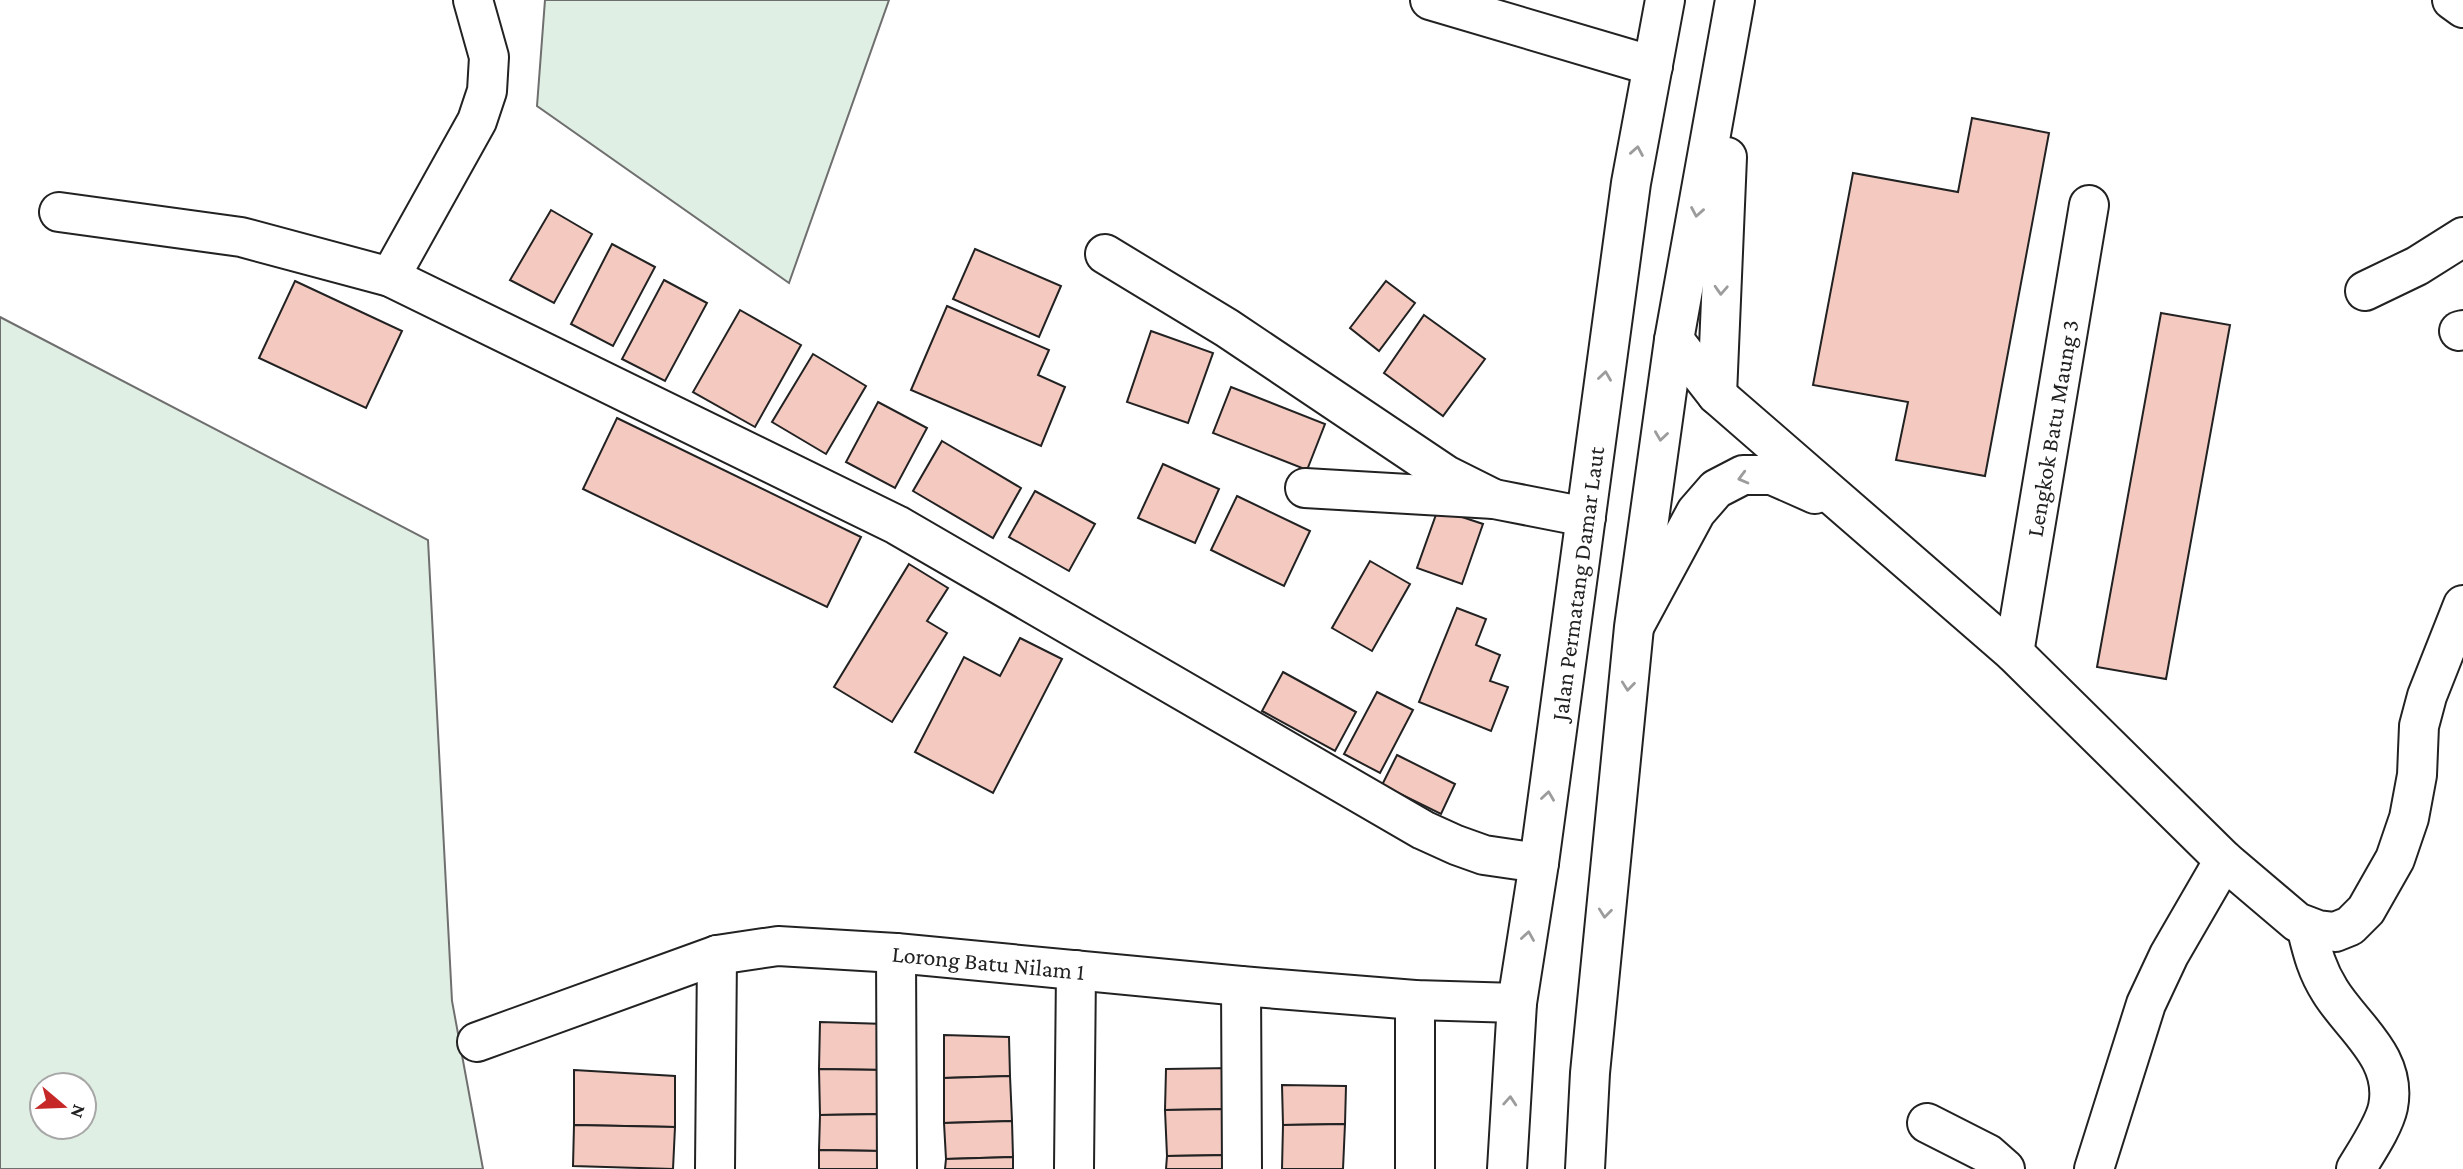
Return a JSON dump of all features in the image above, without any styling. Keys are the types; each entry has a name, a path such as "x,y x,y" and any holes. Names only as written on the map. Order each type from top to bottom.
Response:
{"main road":[{"path":"390,276 477,121 487,91 489,57 473,0"},
{"path":"1430,0 1653,66"},
{"name":"Jalan Permatang Damar Laut","path":"1507,1169 1517,1003 1539,863 1631,184 1665,0"},
{"path":"2452,0 2463,8"},
{"path":"1585,1169 1590,1073 1634,627 1674,340 1735,1"},
{"path":"1717,395 1735,1"},
{"name":"Lengkok Batu Maung 3","path":"2014,653 2089,205"},
{"path":"59,212 241,237 390,276 897,525 1423,830 1484,855 1539,863"},
{"path":"2365,290 2417,266 2463,237"},
{"path":"1105,254 1227,328 1446,475 1494,499"},
{"path":"1674,340 1717,395 2014,653 2224,860 2297,922 2306,926 2335,932 2350,926 2366,910 2395,859 2409,818 2417,775 2420,726 2427,696 2463,605"},
{"path":"1634,627 1696,512 1716,489 1743,475 1772,474 1852,511"},
{"path":"1305,488 1494,499 1586,517"},
{"path":"2094,1169 2146,1004 2169,955 2224,860"},
{"path":"2306,926 2316,967 2332,994 2374,1044 2389,1084 2388,1108 2356,1169"},
{"name":"Lorong Batu Nilam 1","path":"477,1042 717,955 778,946 896,953 1415,1000 1517,1003"},
{"path":"896,953 897,1169"},
{"path":"715,1169 717,955"},
{"path":"1074,1169 1076,970"},
{"path":"1241,986 1242,1169"},
{"path":"1415,1000 1415,1169"},
{"path":"1927,1123 1988,1154 2005,1169"}],"green space":[{"path":"545,0 889,0 789,283 537,106"},
{"path":"0,317 428,540 452,1001 483,1169 0,1169"}],"building":[{"path":"1972,118 2049,133 1985,476 1896,460 1908,402 1813,385 1853,173 1958,192"},
{"path":"551,210 592,234 554,303 510,280"},
{"path":"612,244 655,267 613,346 571,324"},
{"path":"975,249 1061,286 1039,337 953,299"},
{"path":"664,280 707,303 665,381 622,359"},
{"path":"295,281 402,331 366,408 259,358"},
{"path":"1386,281 1415,303 1379,351 1350,328"},
{"path":"947,306 1049,350 1038,375 1065,387 1041,446 911,390"},
{"path":"740,310 801,345 755,427 693,392"},
{"path":"2161,313 2230,325 2166,679 2097,667"},
{"path":"1424,315 1485,359 1443,416 1384,373"},
{"path":"1151,331 1213,353 1188,423 1127,402"},
{"path":"813,354 866,386 826,454 772,422"},
{"path":"1231,387 1325,424 1307,470 1213,433"},
{"path":"878,402 927,428 895,488 846,462"},
{"path":"617,418 861,537 827,607 583,489"},
{"path":"942,441 1021,488 993,538 913,491"},
{"path":"1163,464 1219,489 1195,543 1138,518"},
{"path":"1035,491 1095,524 1069,571 1009,537"},
{"path":"1237,496 1310,531 1284,586 1211,550"},
{"path":"1438,509 1483,524 1462,584 1417,568"},
{"path":"1370,561 1410,584 1372,651 1332,628"},
{"path":"909,564 948,588 927,621 947,633 892,722 834,687"},
{"path":"1457,608 1486,619 1476,645 1500,655 1490,681 1508,687 1491,731 1419,702"},
{"path":"1020,638 1062,659 993,793 915,752 964,657 1000,676"},
{"path":"1283,672 1356,712 1335,751 1262,711"},
{"path":"1377,692 1413,710 1380,773 1344,754"},
{"path":"1397,755 1455,784 1441,814 1382,785"},
{"path":"820,1022 886,1024 885,1070 819,1069"},
{"path":"944,1035 1009,1037 1010,1076 944,1078"},
{"path":"1231,1068 1231,1109 1165,1110 1166,1069"},
{"path":"819,1069 885,1070 884,1114 820,1115"},
{"path":"574,1070 675,1076 675,1127 574,1125"},
{"path":"1010,1076 1012,1121 944,1123 944,1078"},
{"path":"1282,1085 1346,1086 1345,1124 1283,1125"},
{"path":"1231,1109 1230,1155 1167,1156 1165,1110"},
{"path":"884,1114 882,1151 819,1150 820,1115"},
{"path":"1012,1121 1013,1157 946,1159 944,1123"},
{"path":"1345,1124 1343,1169 1282,1169 1283,1125"},
{"path":"574,1125 675,1127 673,1169 573,1166"},
{"path":"819,1150 882,1151 882,1169 819,1169"},
{"path":"1230,1155 1230,1169 1166,1169 1167,1156"},
{"path":"1013,1157 1013,1169 945,1169 946,1159"}]}
